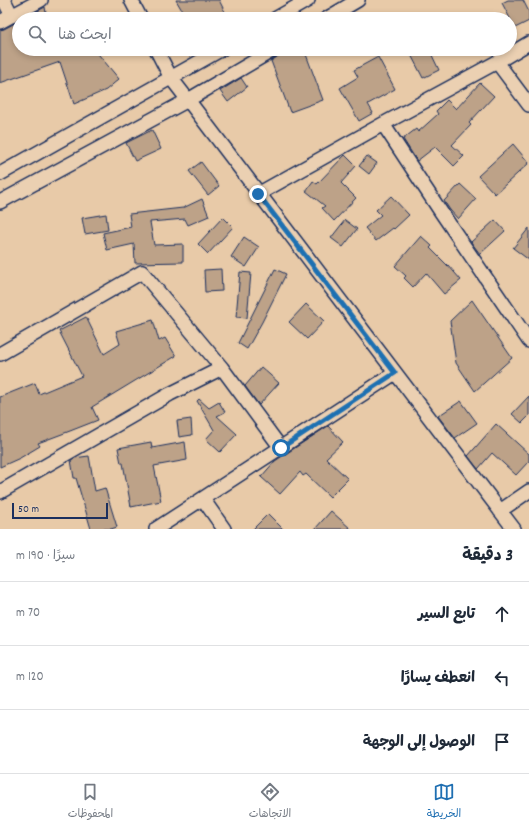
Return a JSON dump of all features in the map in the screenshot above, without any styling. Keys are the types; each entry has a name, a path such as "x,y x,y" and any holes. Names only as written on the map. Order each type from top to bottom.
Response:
{"street":[{"path":"0,22 12,16 4,0"},
{"path":"19,12 41,0"},
{"path":"131,0 137,12"},
{"path":"338,12 358,0"},
{"path":"286,12 302,2"},
{"path":"517,50 529,43"},
{"path":"160,56 171,78 514,529"},
{"path":"0,174 210,56"},
{"path":"0,202 188,100 263,56"},
{"path":"258,194 507,56"},
{"path":"497,62 529,105"},
{"path":"383,124 529,341"},
{"path":"0,354 142,272 222,368 281,448"},
{"path":"0,492 170,394 222,368"},
{"path":"156,529 395,373"},
{"path":"500,511 529,491"},
{"path":"203,499 224,529"}],"building":[{"path":"176,0 219,0 225,12 183,12"},
{"path":"508,0 523,0 529,12 529,21 517,27 517,12 507,12 502,3"},
{"path":"45,7 46,12 36,12"},
{"path":"12,25 12,56 100,56 119,79 106,90 74,104 60,62 0,83 0,30"},
{"path":"278,56 307,56 323,100 290,112 271,61"},
{"path":"412,56 432,56 439,70 423,78"},
{"path":"378,57 395,89 368,104 373,113 359,121 340,88 358,77 354,70"},
{"path":"241,78 247,87 228,102 220,91"},
{"path":"480,83 494,96 469,123 471,125 452,145 464,156 454,166 435,147 417,161 403,139 416,129 418,132 438,114 436,111 447,100 456,109"},
{"path":"152,130 161,149 135,161 126,143"},
{"path":"513,144 529,163 495,194 478,176"},
{"path":"345,155 356,166 341,183 356,198 334,221 322,208 325,206 306,191 313,181 317,184"},
{"path":"367,156 377,163 369,174 359,166"},
{"path":"201,162 219,186 208,195 189,171"},
{"path":"460,184 476,199 458,219 444,201"},
{"path":"391,196 409,215 394,229 393,228 376,241 365,228 381,215 376,210"},
{"path":"202,199 209,216 188,225 185,219 150,222 154,245 183,244 183,262 135,263 134,244 107,250 103,233 131,227 129,214 183,208"},
{"path":"106,214 108,230 85,234 82,218"},
{"path":"223,217 233,227 208,254 198,244"},
{"path":"345,220 357,229 343,247 331,238"},
{"path":"495,220 505,231 480,254 471,242"},
{"path":"529,228 529,260 513,248"},
{"path":"421,236 432,246 430,248 461,280 444,294 426,273 413,287 404,278 406,276 395,266"},
{"path":"244,237 259,247 246,267 231,257"},
{"path":"221,269 222,291 205,292 204,270"},
{"path":"275,269 286,274 247,349 238,343"},
{"path":"240,272 251,273 247,318 236,317"},
{"path":"472,300 512,358 475,391 456,363 450,321"},
{"path":"306,304 324,321 307,339 289,322"},
{"path":"86,317 104,354 120,344 116,331 153,320 159,341 165,338 176,356 92,407 98,420 38,443 40,446 20,458 0,467 0,397 35,383 39,394 82,376 59,331"},
{"path":"261,367 279,383 259,405 245,386"},
{"path":"529,396 529,416 522,423 512,414"},
{"path":"199,399 209,408 219,402 225,412 217,416 237,434 220,452 206,439 214,430 197,401"},
{"path":"461,401 477,423 455,438 438,416"},
{"path":"191,419 192,435 179,437 177,421"},
{"path":"496,424 529,454 529,461 516,475 492,453 478,469 468,456"},
{"path":"328,426 343,442 326,458 348,479 330,497 306,474 303,476 300,472 280,494 261,477 275,461"},
{"path":"151,442 152,448 185,442 187,460 154,466 161,501 131,507 123,463 121,463 118,448"},
{"path":"89,456 95,491 105,488 117,527 111,529 91,529 76,478 74,478 71,460 74,458"},
{"path":"331,511 351,529 315,529"},
{"path":"268,514 283,529 253,529"}],"route":[{"path":"258,194 395,373 281,448"}]}
